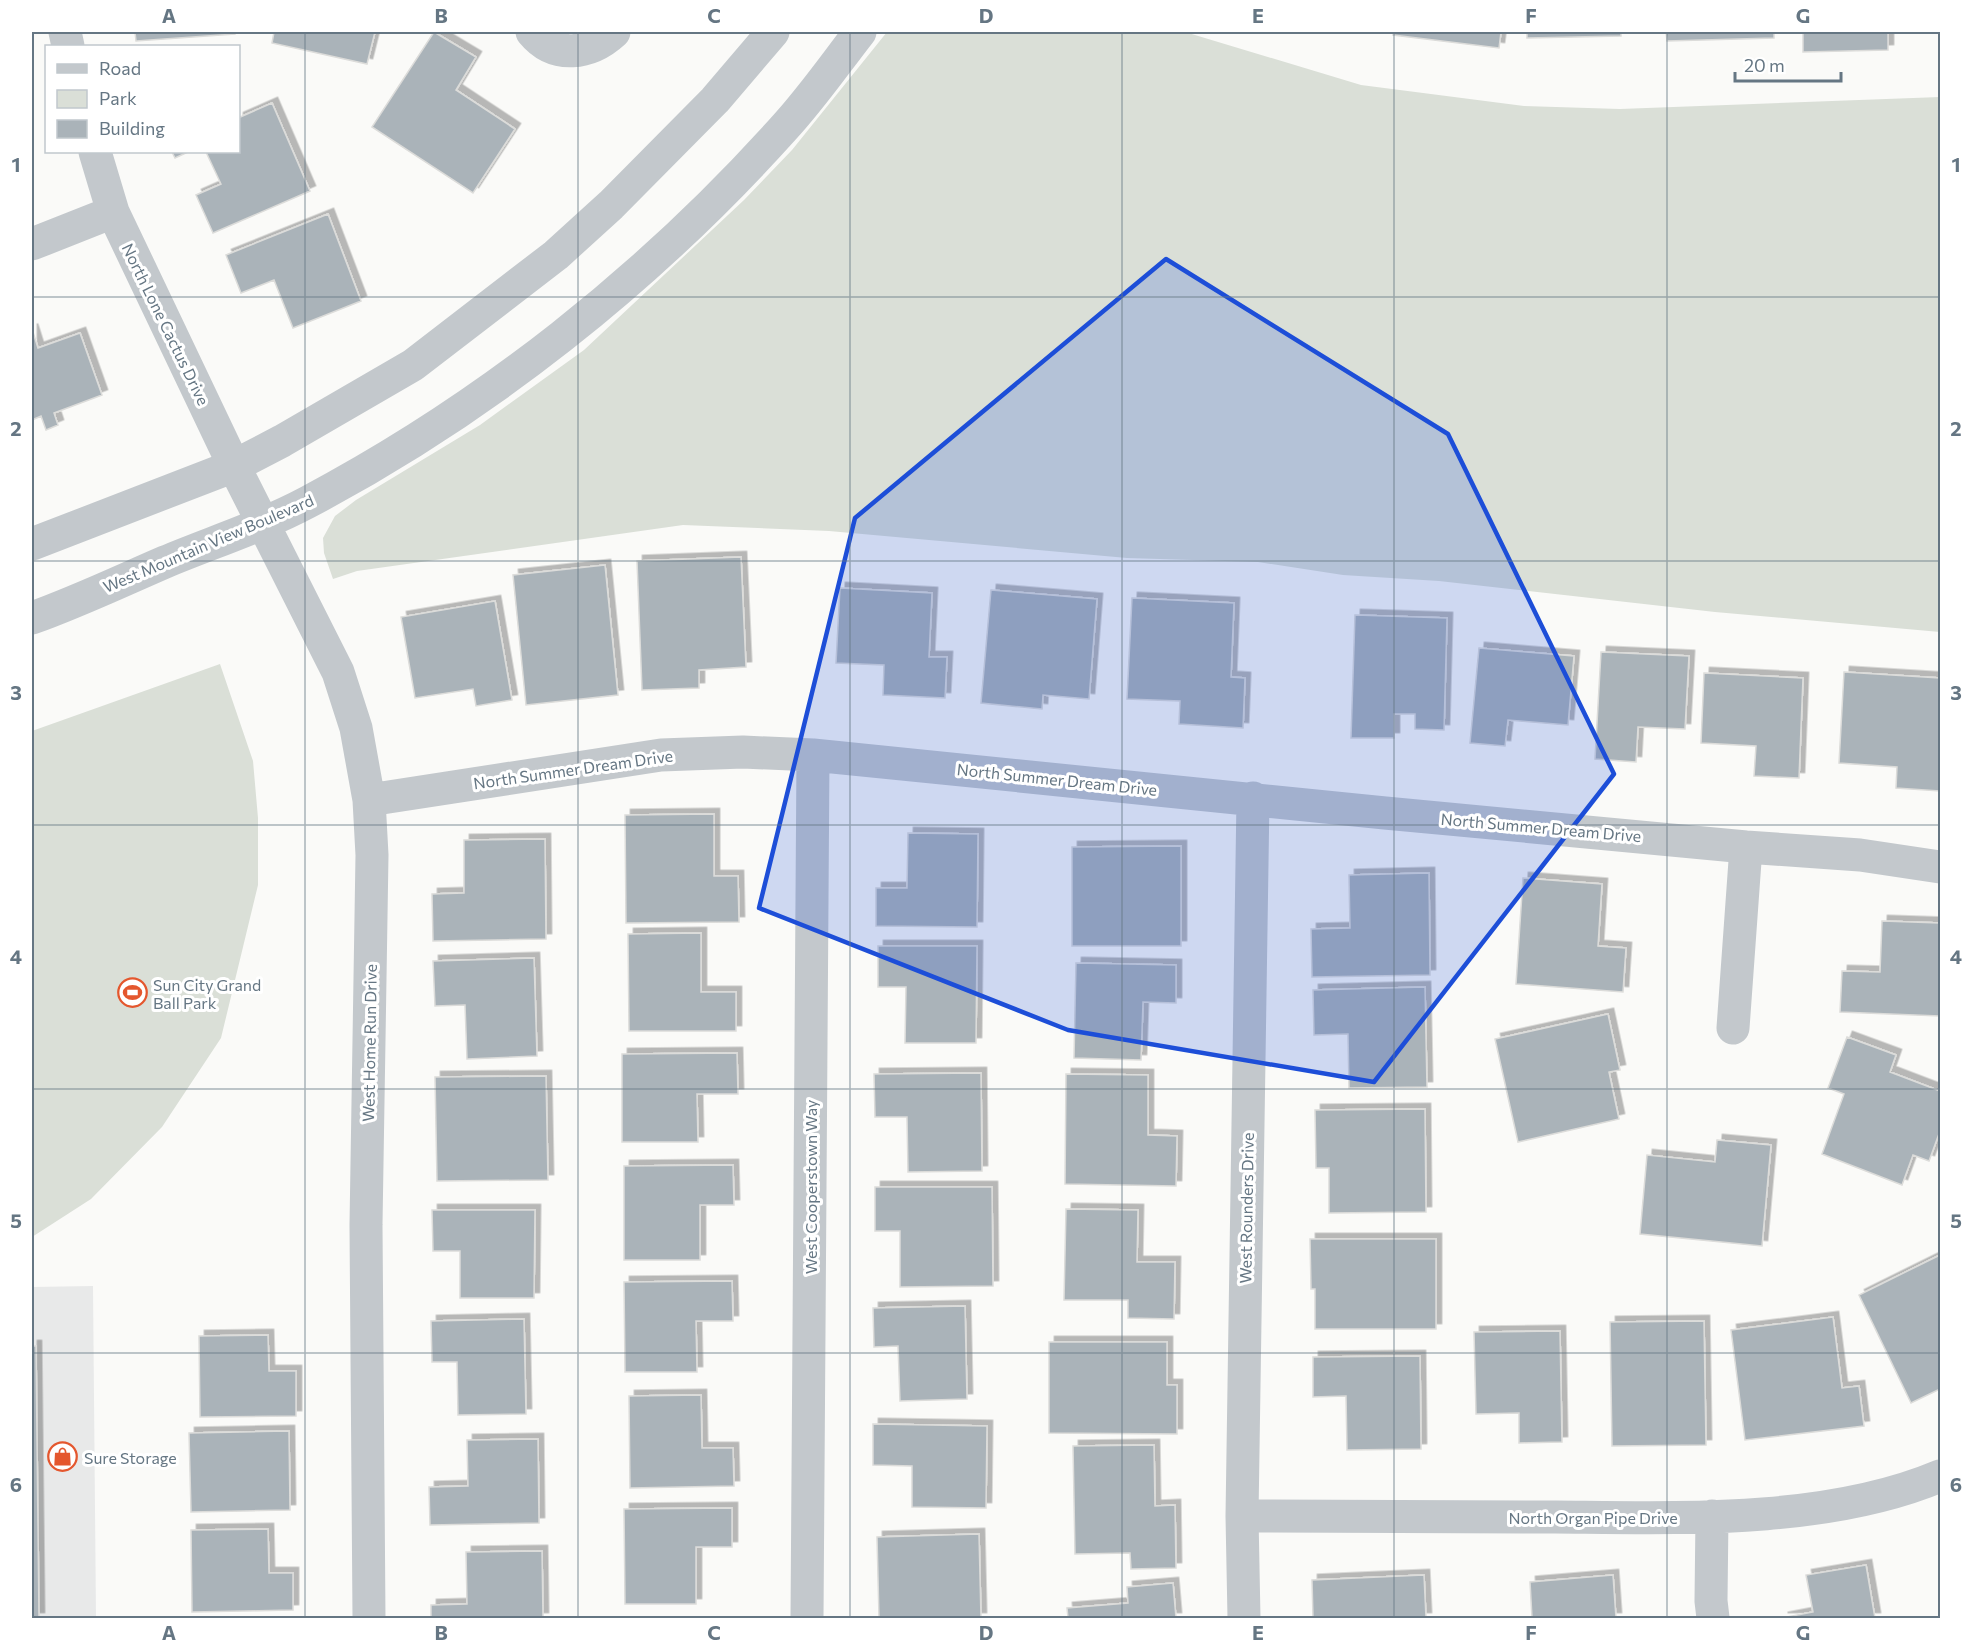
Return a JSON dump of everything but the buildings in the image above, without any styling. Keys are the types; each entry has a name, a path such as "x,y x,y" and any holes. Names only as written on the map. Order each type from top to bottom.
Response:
{"street":[{"path":"532,32 553,48 570,51 586,50 602,43 614,32"},
{"path":"32,544 241,479 413,365 556,255 665,153 773,32"},
{"name":"West Mountain View Boulevard","path":"32,618 308,502 424,434 538,356 599,306 702,213 784,128 860,32"},
{"name":"North Lone Cactus Drive","path":"95,153 113,212 241,479"},
{"path":"32,244 113,212"},
{"name":"West Home Run Drive","path":"241,479 265,522 338,672 356,728 369,800 372,855 366,1225 369,1618"},
{"name":"North Summer Dream Drive","path":"369,800 661,755 743,752 813,755 1746,847 1860,855 1941,867"},
{"name":"West Cooperstown Way","path":"807,1618 813,755"},
{"name":"West Rounders Drive","path":"1244,1618 1242,1516 1253,798"},
{"path":"1733,1028 1746,847"},
{"name":"North Organ Pipe Drive","path":"1242,1516 1712,1516 1810,1510 1920,1484 1941,1476"},
{"path":"1712,1516 1713,1618"}],"highlighted area":[{"path":"1166,259 1448,434 1614,774 1374,1082 1068,1030 759,908 855,518"}],"shaded area":[{"name":"Sure Storage","path":"93,1286 96,1618 32,1618 32,1287"}],"green space":[{"path":"887,32 1185,32 1361,85 1524,106 1620,109 1940,97 1940,632 1715,612 1439,581 1343,575 1258,562 1127,558 829,531 683,525 357,571 333,579 324,553 323,538 335,516 356,500 480,425 584,350 744,200 792,150"},
{"name":"Sun City Grand Ball Park","path":"220,664 253,761 258,818 258,885 221,1038 162,1127 91,1199 32,1237 32,731"}],"place":[{"name":"Sun City Grand Ball Park","path":"132,993"},
{"name":"Sure Storage","path":"63,1457"}]}
